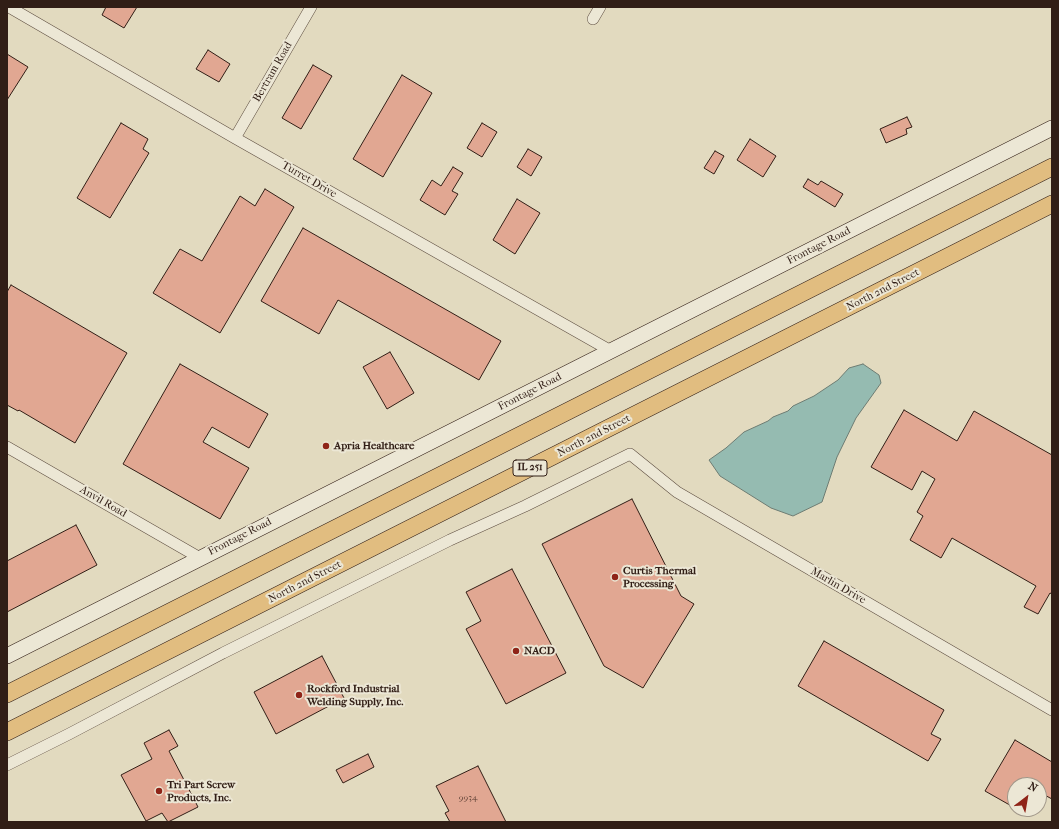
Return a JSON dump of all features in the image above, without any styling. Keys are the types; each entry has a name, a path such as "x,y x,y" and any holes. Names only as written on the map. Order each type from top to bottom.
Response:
{"main road":[{"path":"7,694 1052,167"},
{"name":"North 2nd Street","path":"7,732 1052,204"}],"street":[{"name":"Turret Drive","path":"9,7 235,138 611,351"},
{"name":"Bertram Road","path":"235,138 311,7"},
{"path":"593,19 600,7"},
{"name":"Frontage Road","path":"7,656 1052,128"},
{"name":"Anvil Road","path":"7,447 200,558"},
{"name":"Marlin Drive","path":"7,765 223,653 450,540 525,506 630,454 677,492 1052,710"}],"water":[{"path":"863,364 879,375 881,383 856,418 837,457 822,502 793,516 771,508 720,476 709,460 726,448 744,432 788,411 793,406 814,396 838,380 849,368"}],"building":[{"path":"106,7 137,7 124,28 102,15"},
{"path":"208,50 230,64 219,82 196,69"},
{"path":"7,54 28,67 7,100"},
{"path":"313,65 332,76 301,129 282,118"},
{"path":"402,75 432,93 383,177 353,159"},
{"path":"907,117 912,127 906,129 907,134 886,143 880,129"},
{"path":"121,123 148,139 143,149 149,153 110,218 77,198"},
{"path":"482,123 497,132 482,157 467,148"},
{"path":"750,139 776,156 763,177 737,160"},
{"path":"528,149 542,157 531,176 517,167"},
{"path":"715,151 724,156 714,174 704,168"},
{"path":"453,167 463,173 452,191 458,194 445,215 420,200 432,180 441,186"},
{"path":"808,179 818,185 821,181 843,194 835,207 803,187"},
{"path":"265,189 294,207 220,333 153,293 180,249 202,261 240,196 255,206"},
{"path":"517,199 540,213 515,254 493,240"},
{"path":"303,228 501,341 479,380 338,300 319,334 261,301"},
{"path":"11,285 127,353 75,443 19,410 18,411 7,405 7,292"},
{"path":"390,352 414,393 387,409 363,367"},
{"path":"180,364 268,414 249,448 212,427 203,442 249,468 220,519 123,464"},
{"path":"904,410 957,441 974,411 1052,455 1052,594 1050,593 1038,614 1024,607 1036,586 952,538 941,558 910,540 923,516 917,512 935,479 922,471 912,490 871,467"},
{"name":"Curtis Thermal Processing","path":"632,499 681,596 694,604 643,688 604,666 542,544"},
{"path":"76,525 97,565 7,612 7,561"},
{"name":"NACD","path":"512,569 566,673 506,704 466,629 481,621 466,592"},
{"path":"824,641 944,710 931,734 941,739 928,761 798,686"},
{"name":"Rockford Industrial Welding Supply, Inc.","path":"322,656 344,698 276,734 254,692"},
{"name":"Tri Part Screw Products, Inc.","path":"169,730 178,746 169,751 198,807 168,822 162,813 146,821 121,775 152,759 144,743"},
{"path":"1015,740 1052,762 1052,799 1047,796 1047,777 1007,777 1007,803 985,791"},
{"path":"368,754 374,767 343,783 336,770"},
{"path":"478,766 506,822 450,822 445,813 449,811 436,786"}],"place":[{"name":"Apria Healthcare","path":"326,446"},
{"name":"Curtis Thermal Processing","path":"615,577"},
{"name":"NACD","path":"516,651"},
{"name":"Rockford Industrial Welding Supply, Inc.","path":"299,695"},
{"name":"Tri Part Screw Products, Inc.","path":"159,791"}]}
